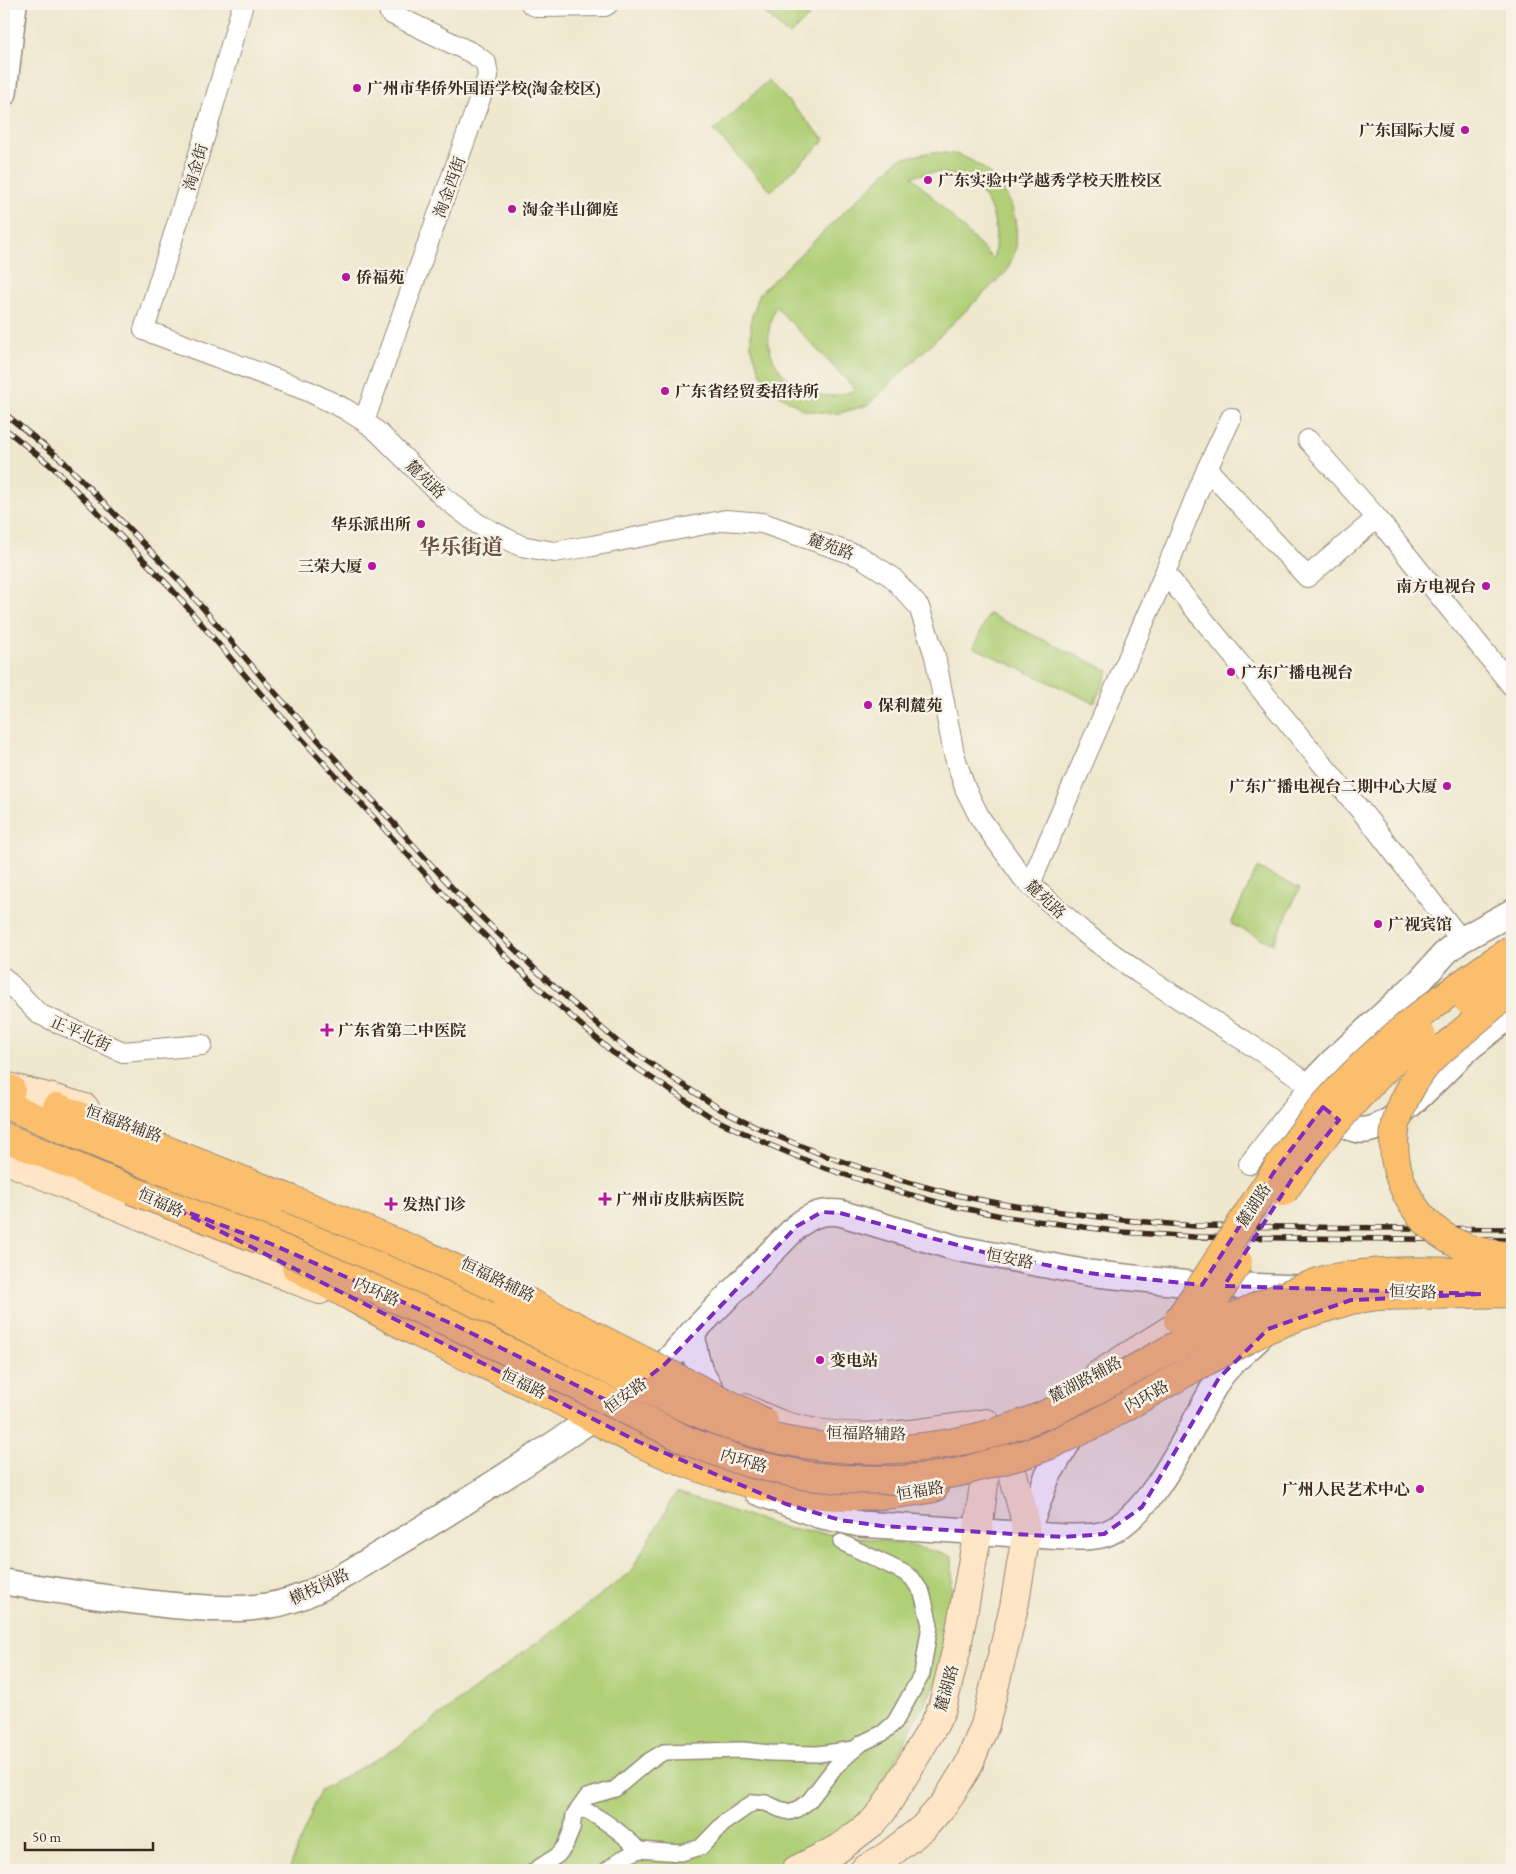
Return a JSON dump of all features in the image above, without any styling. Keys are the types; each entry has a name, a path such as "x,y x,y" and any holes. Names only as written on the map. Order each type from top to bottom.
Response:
{"main road":[{"name":"麓湖路","path":"1068,1442 1113,1418 1157,1378 1182,1326 1274,1172 1334,1094 1399,1031 1448,992 1512,950"},
{"name":"麓湖路","path":"796,1870 838,1849 872,1823 901,1781 934,1725 942,1708 948,1684 995,1453 1094,1405 1128,1381 1164,1342 1182,1326 1250,1242 1292,1179 1359,1097 1419,1039 1466,1002 1512,974"},
{"path":"1512,989 1427,1064 1404,1100 1396,1126 1395,1140 1398,1172 1403,1187 1413,1206 1426,1223 1442,1236 1464,1247 1489,1254 1512,1256"},
{"path":"5,1095 288,1198 421,1253 530,1303 771,1426 804,1438 853,1450"},
{"name":"恒福路辅路","path":"5,1095 48,1097 78,1106 257,1172 492,1275 570,1314 763,1417 782,1425 804,1431 865,1436 898,1436 995,1453"},
{"name":"恒福路","path":"5,1095 272,1221 397,1276 628,1394 707,1432 752,1448 804,1460 870,1467 919,1465 1068,1442"},
{"name":"内环路","path":"5,1095 139,1162 402,1270 501,1315 640,1386 708,1418 761,1435 830,1448 853,1450 930,1446 976,1438 1017,1426 1077,1400 1246,1310 1328,1280 1382,1271 1512,1274"},
{"name":"恒福路","path":"4,1136 108,1177 223,1230 417,1332 546,1393 652,1448 723,1477 790,1492 881,1496 954,1484 995,1453"},
{"name":"内环路","path":"4,1136 131,1190 269,1243 457,1326 690,1442 748,1463 808,1476 860,1480 899,1480 931,1477 991,1465 1029,1453 1074,1434 1267,1329 1324,1307 1351,1300 1379,1296 1512,1294"},
{"path":"4,1159 296,1279 417,1332"},
{"path":"864,1870 887,1856 923,1828 945,1803 968,1766 980,1739 992,1701 1014,1607 1026,1535 1018,1490 995,1453"}],"street":[{"path":"4,93 14,4"},
{"name":"淘金街","path":"144,330 204,138 243,4"},
{"name":"淘金西街","path":"364,421 488,76 486,63 474,54 390,14 394,4"},
{"path":"531,4 538,7 605,6 608,4"},
{"name":"麓苑路","path":"144,330 328,400 364,421 379,433 442,496 478,524 521,546 554,552 726,520 762,523 859,556 892,577 919,608 934,656 954,754 965,788 980,818 1023,878 1083,932 1139,973 1310,1085"},
{"path":"1030,884 1165,573 1207,469 1231,418"},
{"path":"1308,440 1378,518 1512,686"},
{"path":"1207,469 1307,577 1378,518"},
{"path":"1165,573 1375,828 1461,940"},
{"path":"1248,1164 1310,1085 1333,1061 1420,981 1447,951 1461,940 1512,912"},
{"name":"正平北街","path":"4,978 39,1014 124,1052 202,1045"},
{"path":"1310,1085 1312,1094 1317,1102 1344,1124 1359,1130 1374,1128 1390,1120 1405,1108 1470,1048 1512,1014"},
{"name":"恒安路","path":"593,1418 628,1394 665,1364 693,1332 798,1226 812,1215 822,1212 840,1213 956,1248 1088,1273 1212,1285 1512,1294"},
{"path":"1212,1285 1228,1308 1228,1333 1219,1378"},
{"path":"723,1477 786,1504 840,1520 882,1526 1026,1535 1088,1537 1104,1534 1118,1528 1142,1507 1161,1480 1219,1378 1278,1318 1316,1297 1342,1288"},
{"path":"693,1332 696,1360 703,1378 712,1390"},
{"path":"752,1448 763,1417"},
{"name":"横枝岗路","path":"4,1582 118,1600 201,1608 265,1607 286,1602 304,1596 330,1583 412,1535 503,1478 593,1418"},
{"path":"1026,1535 1047,1477 1068,1442"},
{"path":"1040,1495 1042,1512 1048,1526 1064,1537"},
{"path":"607,1870 621,1859 639,1850 682,1853 702,1847 725,1822 754,1802 766,1803 790,1812 798,1809 809,1802 834,1767 854,1749 882,1733 896,1722 922,1674 930,1625 922,1593 912,1578 903,1572 841,1542"},
{"path":"535,1870 558,1855 566,1846 572,1829 574,1815 588,1798 615,1789 647,1762 664,1752 743,1750 818,1754 854,1749"},
{"path":"580,1808 598,1816 624,1835 639,1850"}],"highlighted area":[{"path":"1323,1107 1339,1120 1292,1179 1224,1286 1481,1294 1351,1300 1268,1329 1219,1378 1142,1507 1104,1534 1064,1537 882,1526 840,1520 786,1504 639,1442 166,1204 269,1243 457,1326 614,1404 665,1364 797,1226 822,1212 840,1213 994,1255 1088,1273 1202,1285 1274,1172"}],"green space":[{"path":"756,4 821,4 789,36"},
{"path":"768,80 825,140 771,191 714,131"},
{"path":"932,152 954,154 966,158 989,173 1006,194 1015,218 1016,246 1014,255 1007,271 868,405 836,414 804,410 776,393 760,372 751,346 751,319 760,293 899,159","holes":["935,172 955,176 970,183 987,201 995,223 996,235 993,259 912,176","776,307 856,390 836,396 822,396 801,388 784,374 772,356 769,345 769,330"]},
{"path":"989,614 1109,671 1094,703 973,647"},
{"path":"1257,868 1300,888 1273,944 1231,924"},
{"path":"676,1493 788,1529 896,1542 952,1556 952,1602 940,1676 909,1732 877,1802 810,1870 289,1870 320,1790 395,1749 630,1573"}],"railway":[{"path":"4,413 63,461 178,579 270,687 457,893 540,974 619,1043 720,1109 774,1135 826,1156 886,1176 951,1194 1008,1205 1123,1220 1194,1226 1512,1229"},
{"path":"4,428 55,469 170,587 261,694 449,900 533,983 612,1052 714,1119 822,1167 882,1187 948,1205 1006,1217 1122,1232 1194,1237 1512,1240"}],"place":[{"name":"广州市华侨外国语学校(淘金校区)","path":"357,88"},
{"name":"广东国际大厦","path":"1465,130"},
{"name":"广东实验中学越秀学校天胜校区","path":"928,180"},
{"name":"淘金半山御庭","path":"512,209"},
{"name":"侨福苑","path":"346,277"},
{"name":"广东省经贸委招待所","path":"665,391"},
{"name":"华乐派出所","path":"421,524"},
{"name":"三荣大厦","path":"372,566"},
{"name":"南方电视台","path":"1486,586"},
{"name":"广东广播电视台","path":"1231,672"},
{"name":"保利麓苑","path":"868,705"},
{"name":"广东广播电视台二期中心大厦","path":"1447,786"},
{"name":"广视宾馆","path":"1378,924"},
{"name":"广东省第二中医院","path":"327,1030"},
{"name":"广州市皮肤病医院","path":"605,1199"},
{"name":"发热门诊","path":"391,1204"},
{"name":"变电站","path":"820,1360"},
{"name":"广州人民艺术中心","path":"1420,1489"}],"district":[{"name":"华乐街道","path":"461,547"}]}
